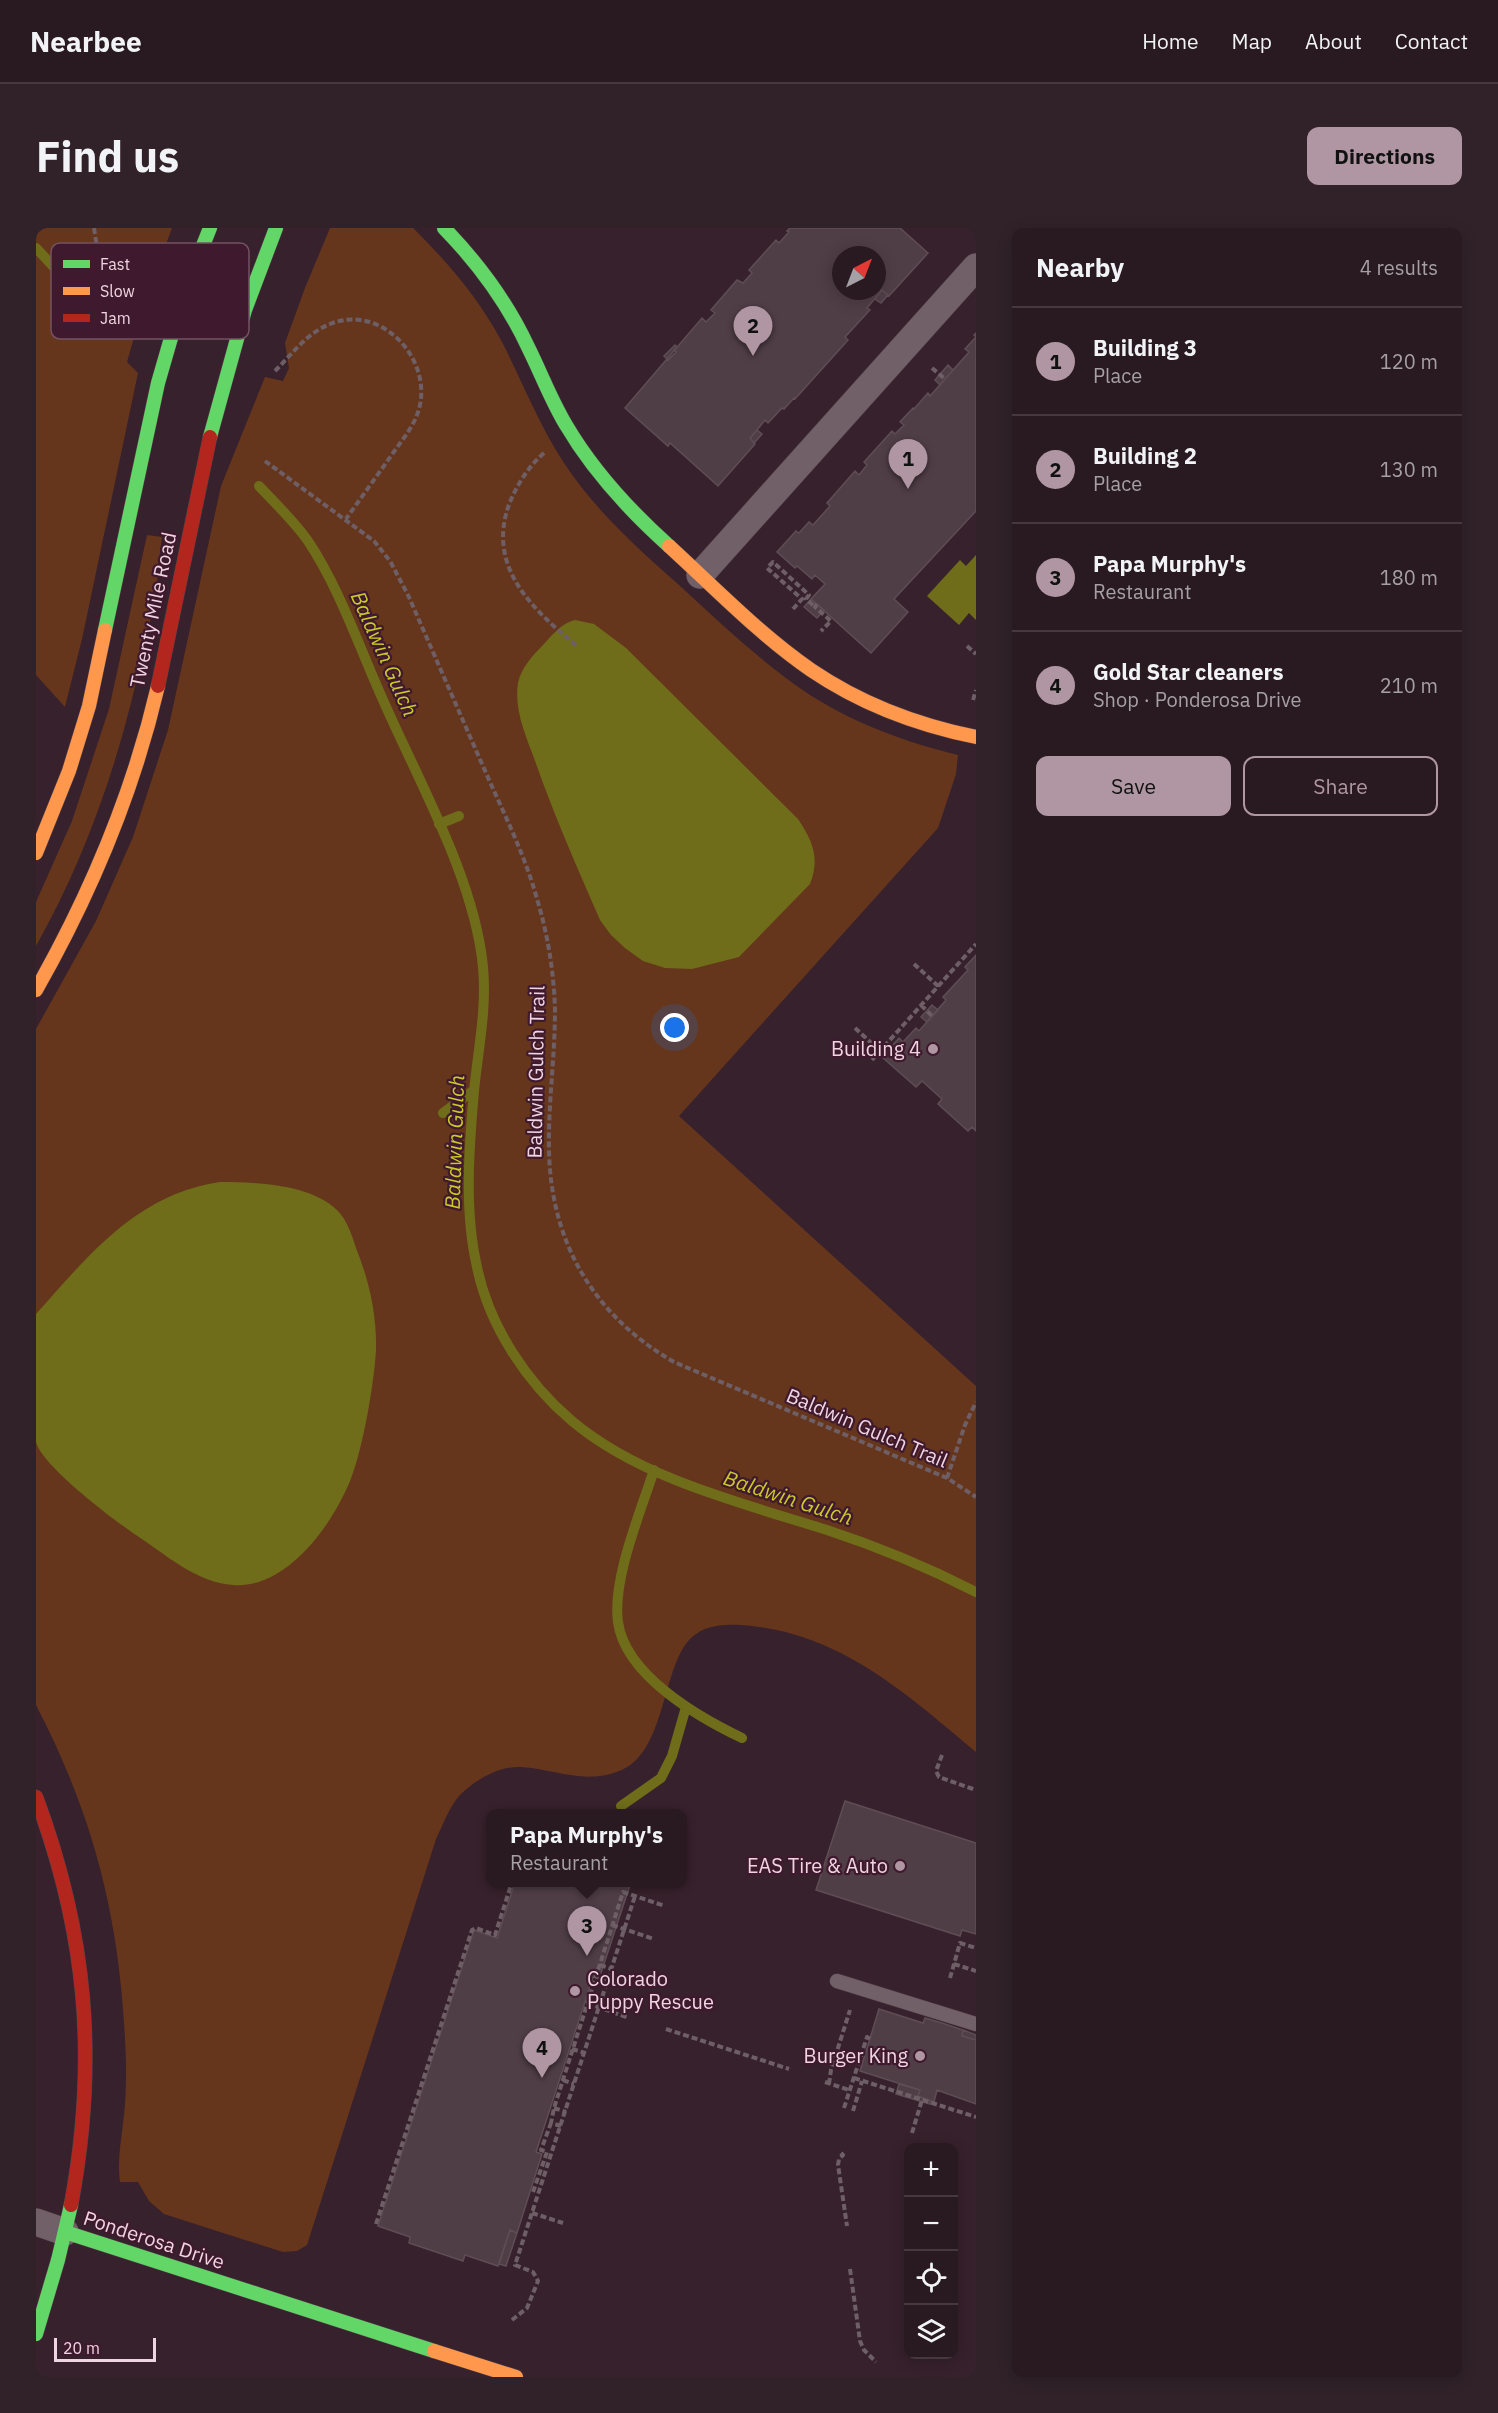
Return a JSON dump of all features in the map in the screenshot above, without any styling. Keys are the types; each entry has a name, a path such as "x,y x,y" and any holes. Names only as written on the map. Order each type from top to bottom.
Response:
{"street":[{"name":"Twenty Mile Road","path":"204,243 210,228"},
{"name":"Twenty Mile Road","path":"249,298 276,228"},
{"path":"444,228 474,260 501,297 571,434 593,468 626,507 787,651 829,681 897,714 976,737"},
{"path":"700,575 976,267"},
{"name":"Twenty Mile Road","path":"36,853 69,771 89,706 156,395 171,339"},
{"name":"Twenty Mile Road","path":"36,990 67,934 95,874 138,758 159,679 220,391 235,339"},
{"name":"Ponderosa Drive","path":"36,1797 62,1874 75,1931 83,1984 86,2058 84,2112 75,2187 65,2232 516,2377"},
{"path":"36,2222 65,2232 36,2334"}],"lane":[{"path":"837,1981 976,2024"}],"path":[{"path":"94,228 96,243"},
{"path":"275,372 314,333 329,324 349,319 363,320 386,330 397,337 413,356 422,385 420,408 415,419 345,519"},
{"path":"932,368 945,379"},
{"path":"571,434 540,456 522,479 505,518 503,537 506,560 521,591 542,617 577,646"},
{"name":"Baldwin Gulch Trail","path":"265,462 374,541 396,571 529,871 547,940 555,1007 549,1131 551,1184 566,1241 586,1280 624,1326 650,1347 674,1362 947,1478 976,1497"},
{"path":"793,609 802,599 767,568 772,562 809,596 806,599 816,605 831,621 821,631"},
{"path":"967,646 976,654"},
{"path":"973,700 976,690"},
{"path":"872,1059 976,944"},
{"path":"914,964 938,986"},
{"path":"921,1005 932,1016"},
{"path":"855,1028 880,1051"},
{"path":"947,1478 965,1425 976,1402"},
{"path":"942,1755 936,1771 939,1777 976,1790"},
{"path":"376,2224 472,1930 476,1928 495,1935 510,1887"},
{"path":"549,2153 541,2150 623,1892 665,1906"},
{"path":"512,2320 527,2308 538,2280 533,2272 515,2265 532,2213 534,2193 566,2112 635,1896"},
{"path":"612,1925 654,1939"},
{"path":"950,1978 960,1942 976,1948"},
{"path":"954,1964 976,1971"},
{"path":"600,1965 612,1969"},
{"path":"596,1975 608,1980"},
{"path":"587,2003 629,2018"},
{"path":"849,2090 827,2083 852,2004"},
{"path":"666,2030 789,2069"},
{"path":"844,2108 867,2037 870,2039"},
{"path":"572,2049 585,2053"},
{"path":"854,2078 976,2117"},
{"path":"563,2080 574,2084"},
{"path":"853,2111 862,2081"},
{"path":"912,2133 924,2100"},
{"path":"554,2108 566,2112"},
{"path":"550,2123 561,2126"},
{"path":"841,2153 843,2155 838,2165 847,2226"},
{"path":"532,2213 563,2223"},
{"path":"850,2269 860,2341 864,2350 876,2362"}],"shaded area":[{"path":"36,228 172,228 166,243 51,243 51,339 134,339 127,362 138,373 82,639 65,707 36,675"},
{"path":"330,228 413,228 451,268 483,310 502,342 555,449 589,497 632,543 771,667 804,691 878,730 958,755 956,774 938,828 679,1116 976,1386 976,1752 896,1687 839,1652 809,1639 776,1630 723,1625 707,1628 687,1642 675,1665 652,1735 644,1751 633,1763 619,1771 593,1777 512,1767 496,1771 473,1784 460,1795 453,1805 436,1839 307,2245 297,2251 283,2252 164,2214 149,2201 138,2182 120,2182 119,2160 125,2108 126,2064 124,2015 112,1923 91,1836 58,1749 36,1705 36,1029 96,921 133,837 168,730 221,486 265,377 283,381 289,368 285,343"},
{"path":"147,535 162,537 153,610 127,720 88,836 36,946 36,902 72,821 109,709"},
{"path":"976,555 976,620 969,613 959,625 927,596 960,560 966,566"},
{"path":"575,620 594,624 626,648 798,819 808,835 815,858 810,884 739,957 692,969 665,968 643,961 625,948 600,920 549,799 524,731 517,693 522,672 535,653 558,630"},
{"path":"220,1182 282,1186 326,1201 337,1210 349,1228 365,1273 374,1311 376,1337 373,1380 359,1452 350,1481 332,1516 305,1551 272,1577 253,1583 233,1585 207,1579 194,1573 126,1528 97,1506 51,1465 36,1442 36,1314 96,1249 139,1213 164,1199 190,1189"}],"building":[{"path":"790,228 900,228 928,253 889,296 886,293 886,246 832,246 832,300 874,300 867,308 870,310 845,337 848,340 795,399 784,409 782,408 768,423 765,420 750,438 755,444 718,486 670,443 668,446 625,408 702,318 706,322 715,313 711,310 737,280 743,283 752,273 749,270 776,240 779,243 789,232 787,231"},
{"path":"976,337 976,511 894,599 908,612 871,653 811,599 825,584 815,575 812,579 797,566 795,568 777,552 796,531 799,533 809,522 813,525 830,506 827,503 855,471 859,475 867,465 864,462 892,431 895,434 904,425 900,422 928,393 930,396 969,352 965,349"},
{"path":"675,345 676,352 668,360 664,356"},
{"path":"948,365 953,370 940,385 935,380"},
{"path":"757,430 762,434 754,443 750,438"},
{"path":"811,599 824,610 817,618 804,607"},
{"name":"Building 4","path":"976,955 976,1131 972,1127 968,1131 938,1104 942,1099 922,1081 916,1087 882,1057 899,1038 903,1042 916,1028 919,1031 946,1000 943,997 968,970 965,967"},
{"path":"932,1005 938,1010 927,1022 921,1017"},
{"name":"EAS Tire & Auto","path":"845,1801 976,1843 976,1934 962,1930 960,1936 816,1890"},
{"path":"513,1887 629,1887 599,1979 593,1977 536,2152 542,2154 517,2233 510,2230 498,2266 465,2255 463,2261 409,2243 410,2237 378,2226 474,1930 497,1938"},
{"name":"Burger King","path":"879,2009 923,2023 925,2018 942,2023 963,2030 962,2036 976,2040 976,2104 937,2090 934,2102 918,2096 920,2090 860,2071"},
{"path":"963,2030 976,2035 976,2040 962,2036"},
{"path":"899,2084 920,2090 918,2096 931,2101 930,2104 896,2094"},
{"path":"510,2230 517,2233 506,2266 499,2264"}],"waterway":[{"name":"Baldwin Gulch","path":"36,248 51,264"},
{"name":"Baldwin Gulch","path":"259,486 303,534 330,579 443,831 469,900 478,934 484,983 471,1135 470,1224 483,1289 500,1332 512,1352 555,1406 599,1441 629,1459 727,1499 884,1550 976,1592"},
{"path":"439,824 459,816"},
{"path":"443,1113 474,1090"},
{"path":"654,1470 629,1545 619,1586 618,1622 624,1641 634,1660 666,1692 685,1706 742,1738"},
{"path":"621,1806 661,1778 672,1756 686,1707"}],"traffic: fast":[{"path":"204,243 210,228"},
{"path":"249,299 276,228"},
{"path":"444,228 469,255 501,299 520,330 561,416 588,458 626,504 669,546"},
{"path":"105,630 158,383 171,339"},
{"path":"210,437 237,339"},
{"path":"36,2334 58,2260 71,2205"},
{"path":"65,2232 434,2351"}],"traffic: slow":[{"path":"669,546 773,641 830,682 890,712 976,737"},
{"path":"36,853 69,771 89,706 105,630"},
{"path":"36,990 56,954 108,842 136,765 158,686"},
{"path":"434,2351 516,2377"}],"traffic: jam":[{"path":"158,686 210,437"},
{"path":"36,1797 67,1898 77,1948 83,1998 84,2100 71,2205"}],"place":[{"name":"Building 2","path":"753,356"},
{"name":"Building 3","path":"908,489"},
{"name":"Building 4","path":"933,1049"},
{"name":"EAS Tire & Auto","path":"900,1866"},
{"name":"Papa Murphy's","path":"587,1956"},
{"name":"Colorado Puppy Rescue","path":"575,1991"},
{"name":"Burger King","path":"920,2056"},
{"name":"Gold Star cleaners","path":"542,2078"}]}
